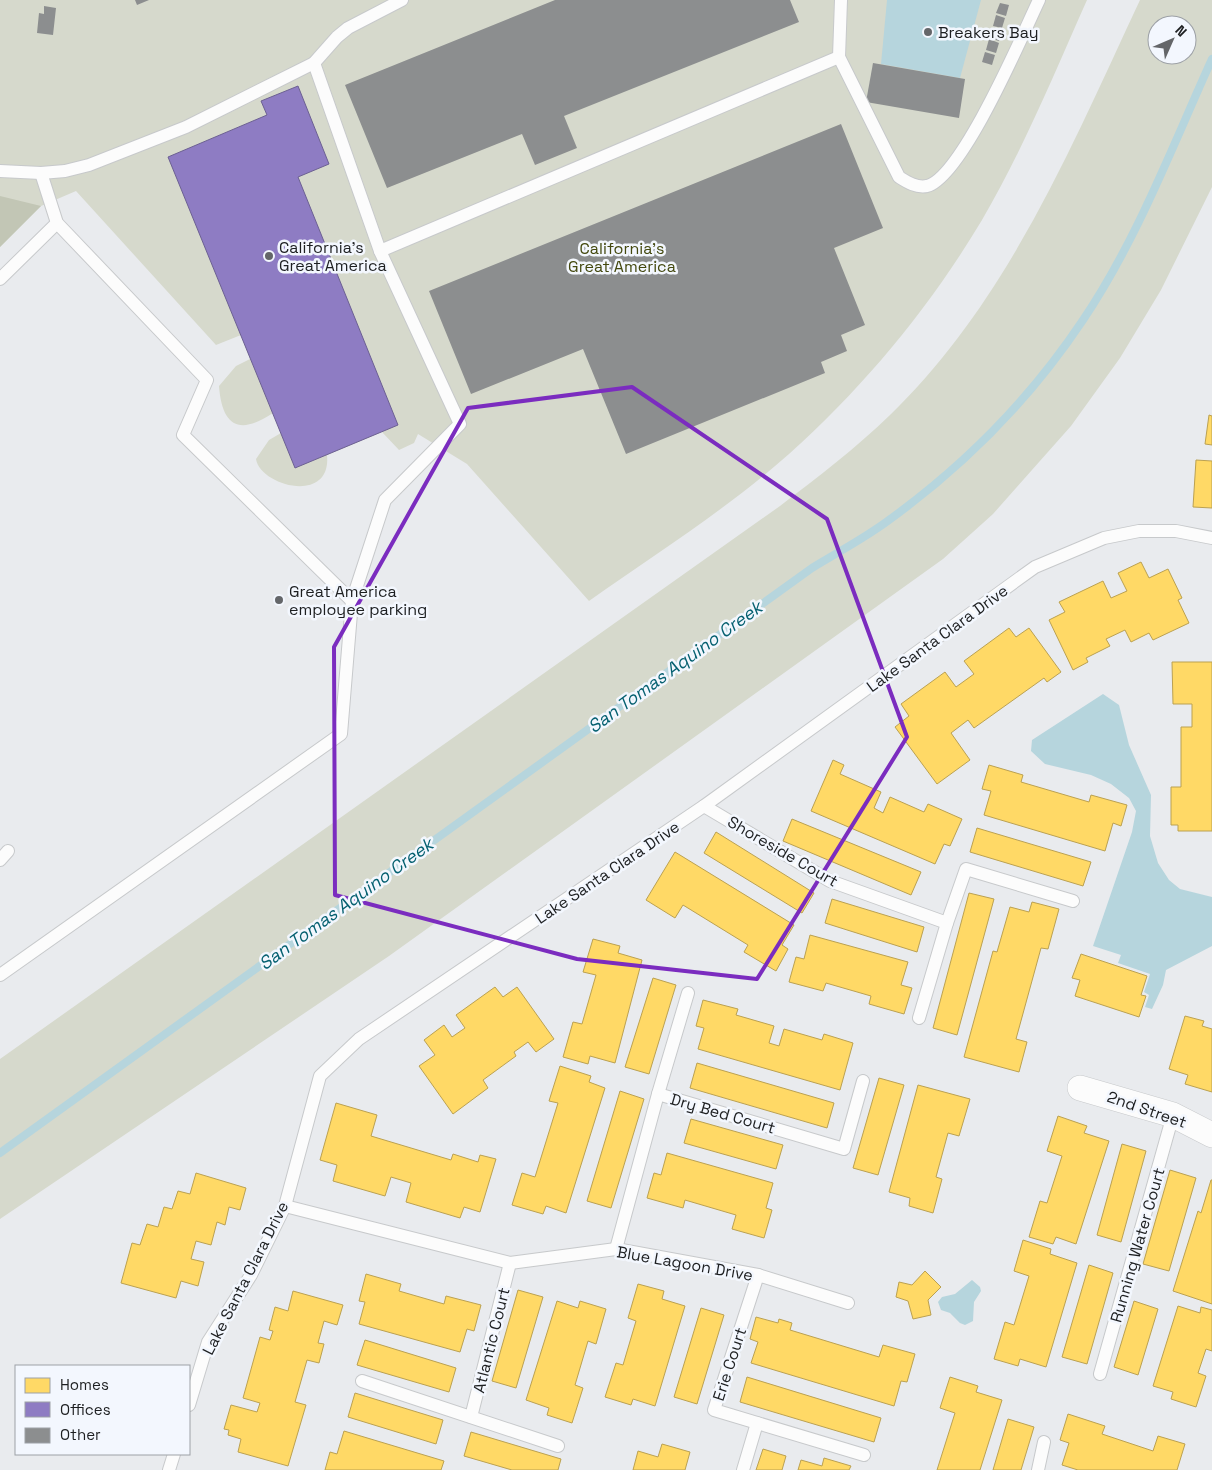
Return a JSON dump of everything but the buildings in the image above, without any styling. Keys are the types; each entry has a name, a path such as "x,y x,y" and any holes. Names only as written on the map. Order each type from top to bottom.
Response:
{"street":[{"name":"2nd Street","path":"1080,1088 1173,1115 1212,1135"}],"lane":[{"path":"0,171 42,173 65,171 89,164 186,127 314,63 337,37 348,28 402,0"},
{"path":"841,0 838,57 899,177 912,185 926,186 937,181 947,171 971,139 1039,0"},
{"path":"380,251 838,57"},
{"path":"0,975 341,734 352,601 385,500 460,424 380,251 314,63"},
{"path":"42,173 57,223 207,380 182,435 352,601"},
{"path":"0,279 57,223"},
{"name":"Lake Santa Clara Drive","path":"190,1402 208,1342 251,1275 285,1206 320,1076 359,1039 704,806 1035,567 1104,538 1139,531 1176,531 1212,538"},
{"name":"Shoreside Court","path":"704,806 830,881 947,923"},
{"path":"919,1018 947,923 966,869 1073,901"},
{"path":"658,1094 688,993"},
{"name":"Dry Bed Court","path":"616,1249 658,1094 844,1149 863,1081"},
{"name":"Running Water Court","path":"1100,1374 1173,1115"},
{"name":"Blue Lagoon Drive","path":"285,1206 510,1263 616,1249 758,1275 848,1303"},
{"name":"Atlantic Court","path":"471,1417 510,1263"},
{"name":"Erie Court","path":"758,1275 714,1410 864,1455"},
{"path":"362,1381 558,1446"},
{"path":"743,1470 757,1423"},
{"path":"1038,1470 1044,1442"},
{"path":"169,1470 174,1455"}],"highlighted area":[{"path":"632,387 827,519 907,737 757,979 577,959 335,895 334,647 468,408"}],"green space":[{"name":"California's Great America","path":"0,0 1087,0 1038,112 982,220 918,315 894,344 843,401 789,454 691,530 589,601 467,464 418,434 414,443 399,450 382,432 327,455 326,471 319,481 308,485 295,486 269,477 260,469 256,459 269,440 281,433 273,413 251,424 242,425 234,423 228,418 221,400 219,386 236,366 250,359 241,335 216,345 76,191 41,206 0,247"},
{"path":"1140,0 1212,0 1212,187 1161,290 1120,358 1071,426 993,514 943,559 389,956 0,1219 0,1059 780,506 877,427 932,370 969,322 1003,272 1034,219 1089,110"},
{"path":"0,196 41,206 0,247"}],"water":[{"name":"Breakers Bay","path":"887,0 981,0 960,78 881,64"},
{"path":"1103,694 1119,705 1129,745 1151,795 1150,836 1158,863 1169,880 1180,889 1212,897 1212,946 1166,970 1163,985 1152,1009 1145,1007 1149,995 1144,992 1150,974 1118,963 1121,955 1093,946 1132,832 1136,811 1129,798 1111,784 1091,775 1045,764 1031,751 1032,740"},
{"path":"972,1280 980,1287 981,1291 974,1302 973,1321 965,1325 960,1323 950,1313 941,1310 938,1302 942,1297 955,1294"}],"waterway":[{"name":"San Tomas Aquino Creek","path":"0,1153 812,568 889,520 944,477 995,429 1019,403 1063,349 1083,320 1120,258 1137,225 1212,59"}],"place":[{"name":"Breakers Bay","path":"928,32"},
{"name":"California’s Great America","path":"269,256"},
{"name":"Great America employee parking","path":"279,600"}]}
